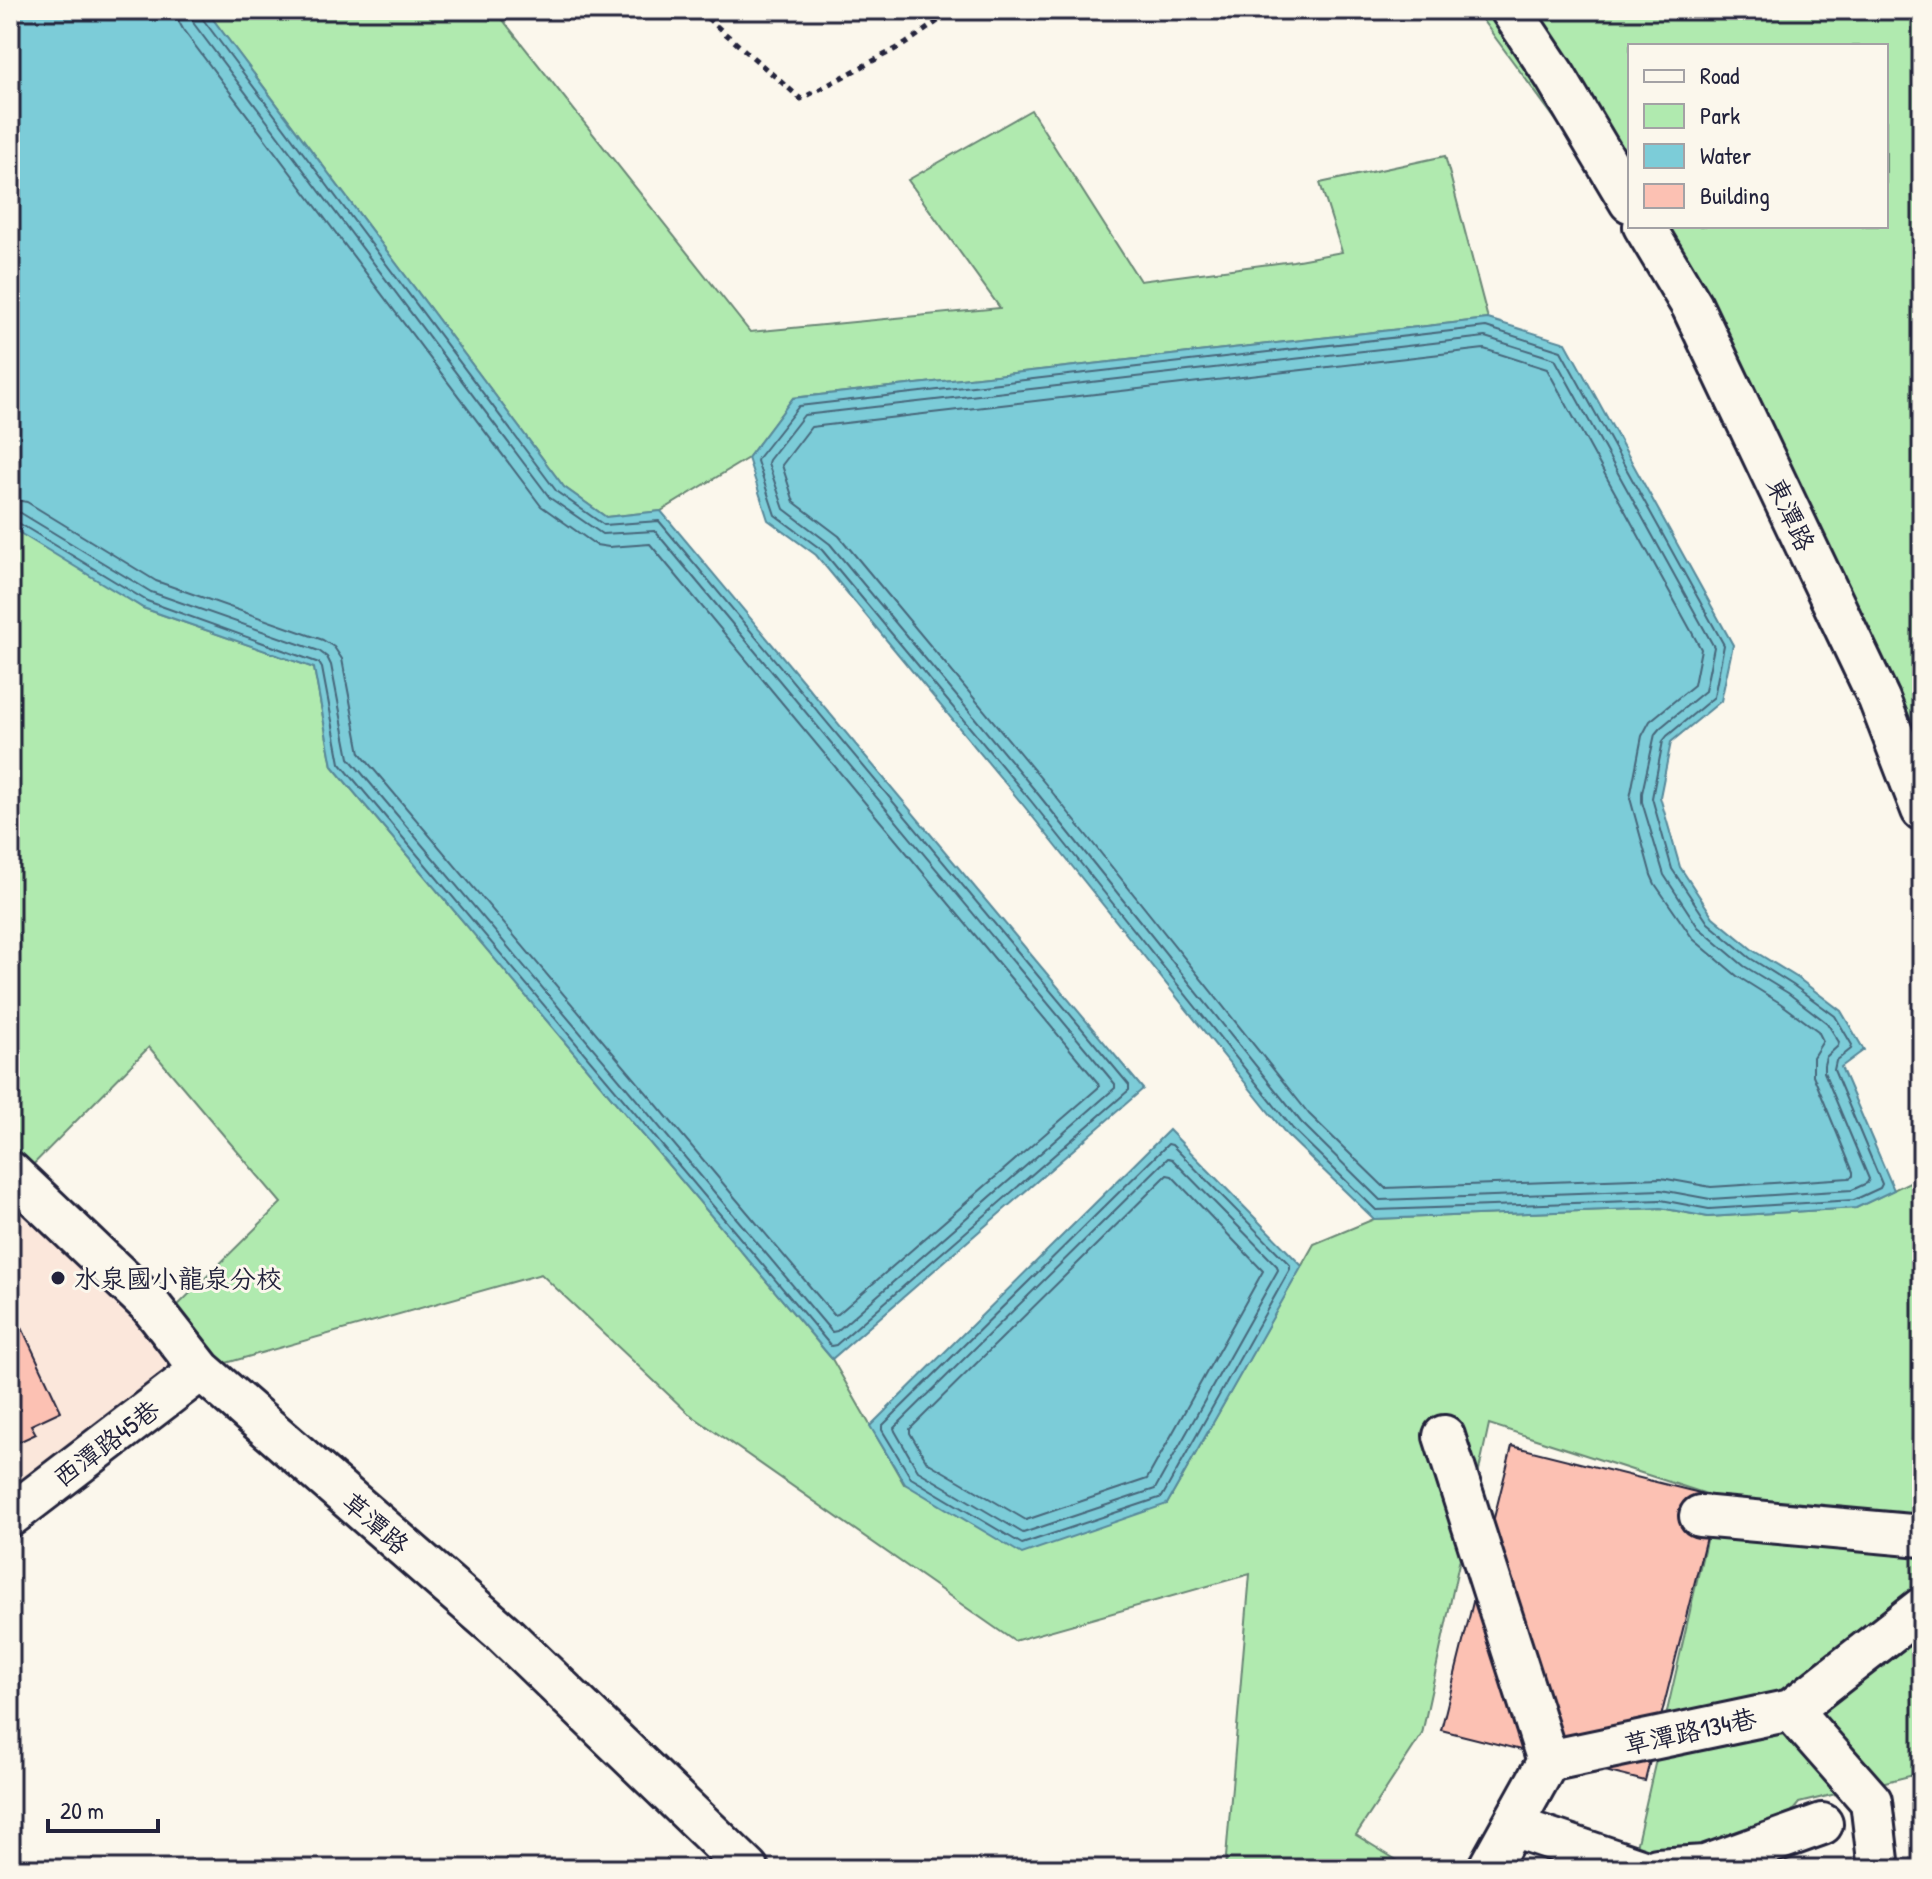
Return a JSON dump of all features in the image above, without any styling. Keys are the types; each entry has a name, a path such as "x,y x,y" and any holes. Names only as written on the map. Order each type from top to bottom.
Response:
{"street":[{"path":"1511,10 1555,76 1628,199"},
{"name":"東潭路","path":"1645,228 1699,320 1879,699 1922,810"},
{"name":"草潭路","path":"10,1172 150,1305 201,1370 503,1633 748,1869"},
{"name":"西潭路45巷","path":"10,1516 201,1370"},
{"path":"1444,1436 1548,1761 1488,1869"},
{"path":"1700,1516 1922,1536"},
{"name":"草潭路134巷","path":"1548,1761 1791,1710 1922,1608"},
{"path":"1791,1710 1871,1801 1879,1869"},
{"path":"1657,1869 1705,1866 1822,1824"},
{"path":"1512,1826 1640,1869"}],"path":[{"path":"698,10 801,99 905,44 954,10"}],"shaded area":[{"name":"水泉國小龍泉分校","path":"10,1186 201,1370 10,1521"}],"green space":[{"path":"206,10 495,10 750,332 1000,308 908,180 1031,110 1140,281 1342,252 1320,183 1445,156 1488,319 793,398 748,458 661,511 606,517 564,487"},
{"path":"1475,10 1922,10 1922,842 1879,699 1634,228 1888,228 1888,44 1628,44 1628,218"},
{"path":"10,520 143,608 314,668 332,766 832,1359 904,1484 1167,1504 1314,1244 1374,1219 1661,1208 1708,1217 1856,1208 1922,1176 1922,1773 1799,1803 1745,1869 1631,1869 1716,1497 1489,1424 1422,1734 1356,1835 1411,1869 1225,1869 1250,1574 1014,1641 688,1413 541,1274 201,1370 164,1319 281,1203 149,1047 17,1181 10,1175 10,1022 19,1008 10,999"}],"water":[{"path":"10,10 206,10 564,487 606,517 661,511 1143,1089 832,1359 332,766 314,668 143,608 10,527"},
{"path":"1488,319 1566,343 1733,645 1721,701 1671,742 1660,797 1680,867 1713,917 1754,951 1798,978 1841,1011 1864,1050 1841,1067 1894,1190 1856,1208 1708,1217 1661,1208 1374,1219 1287,1135 1024,806 816,555 768,520 748,458 793,398"},
{"path":"1169,1130 1302,1266 1167,1504 1022,1554 905,1484 870,1426"}],"building":[{"path":"16,1315 61,1411 31,1425 36,1434 10,1446 10,1318"},
{"path":"1512,1446 1716,1497 1645,1781 1441,1730"}],"place":[{"name":"水泉國小龍泉分校","path":"58,1278"}]}
